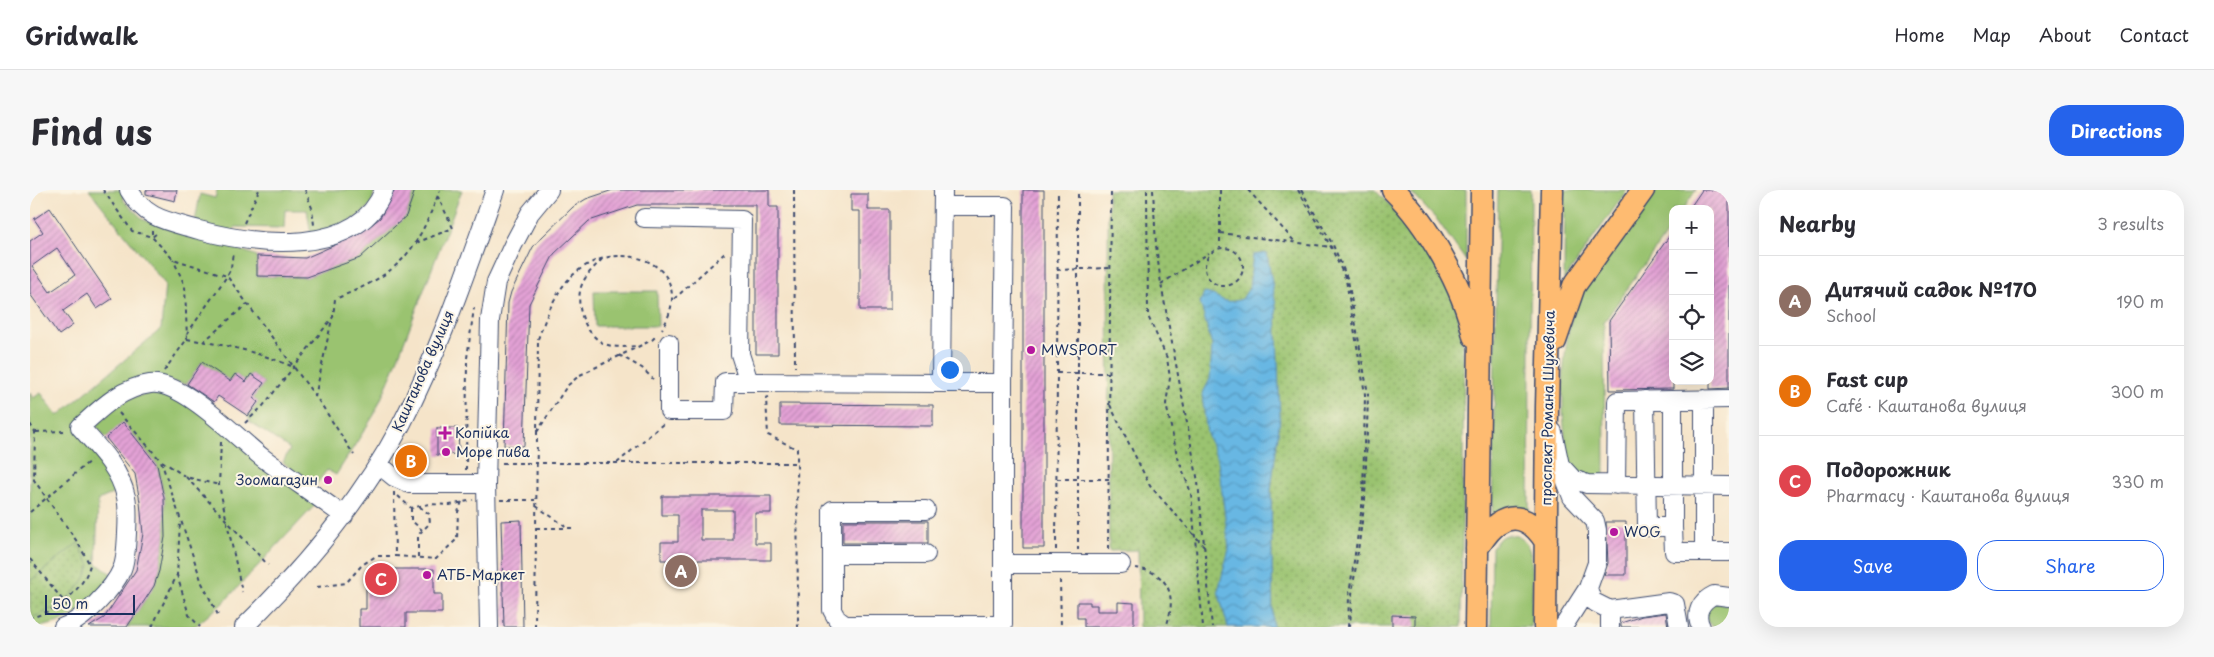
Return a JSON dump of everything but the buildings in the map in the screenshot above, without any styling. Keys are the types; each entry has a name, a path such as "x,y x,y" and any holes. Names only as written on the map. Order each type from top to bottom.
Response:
{"main road":[{"path":"1393,190 1425,230 1449,268 1471,323 1480,367"},
{"path":"1476,627 1482,190"},
{"name":"проспект Романа Шухевича","path":"1545,627 1547,407 1552,190"},
{"path":"1548,364 1574,286 1643,190"},
{"path":"1477,548 1498,523 1516,519 1533,525 1546,542"}],"street":[{"path":"129,190 136,204 150,215 234,238 290,243 316,240 353,227 379,204 384,190"},
{"name":"Каштанова вулиця","path":"244,627 272,599 344,516 378,464 401,424 437,346 496,190"},
{"path":"489,627 487,463 490,320 496,282 530,213 549,190"},
{"path":"926,510 832,510 832,610 844,626 1003,625 1005,206 943,198 941,383"},
{"path":"644,218 742,220 740,354 750,382"},
{"path":"669,343 669,411 724,411 725,382 1003,383"},
{"path":"71,623 104,596 123,568 127,528 126,497 111,462 80,427 118,395 155,384 162,385 200,404 261,457 344,516"},
{"path":"1704,399 1704,552"},
{"path":"1612,485 1616,403 1619,400 1729,399"},
{"path":"1645,400 1646,525 1649,527 1673,527"},
{"path":"1673,400 1674,552 1729,552"},
{"path":"1547,407 1560,465 1572,497 1595,521 1597,530 1597,563 1588,588 1563,627"},
{"path":"378,464 394,477 410,484 466,483 487,492"},
{"path":"1560,465 1573,479 1580,482 1612,485 1729,486"},
{"path":"832,554 926,554"},
{"path":"1004,564 1114,564"},
{"path":"1588,588 1592,601 1610,618 1670,602 1676,608 1680,627"},
{"path":"1702,627 1698,616 1703,603 1714,595 1729,597"}],"path":[{"path":"187,334 231,268 234,238 247,220 259,190"},
{"path":"305,190 312,208 316,240"},
{"path":"315,397 333,317 335,299 382,278 399,264 416,243 440,190"},
{"path":"794,190 795,382"},
{"path":"1058,190 1056,564 1061,585 1061,627"},
{"path":"1078,190 1078,564"},
{"path":"1111,190 1108,479 1114,564 1121,567 1152,571 1163,579 1171,593 1171,612 1166,627"},
{"path":"1147,190 1148,316 1167,358 1170,378 1166,404 1177,454 1191,493 1203,627"},
{"path":"1153,190 1156,245 1161,284 1198,482 1212,627"},
{"path":"1220,190 1220,247"},
{"path":"1248,190 1296,242"},
{"path":"1299,190 1331,247 1346,280 1365,394 1363,499 1350,595 1349,627"},
{"path":"1299,190 1333,245 1348,280 1368,394 1365,500 1349,627"},
{"path":"416,243 453,228 438,196"},
{"path":"150,215 152,237 173,258 185,286 187,334 187,339 155,384"},
{"path":"1220,233 1331,247"},
{"path":"674,299 742,238"},
{"path":"1161,284 1209,253 1220,247 1232,249 1240,255 1243,267 1239,280 1229,286 1218,286 1208,278 1205,266 1209,253"},
{"path":"535,627 536,500 538,339 549,310 562,286 579,270 604,258 635,257 660,269 669,284 674,299 670,317 661,331 652,340 619,354 580,375 567,386 537,432"},
{"path":"173,258 227,276 315,397 354,455"},
{"path":"604,258 589,272 581,287 579,302 581,313 591,333 605,344 621,347 638,346"},
{"path":"1057,270 1111,268"},
{"path":"203,342 246,304"},
{"path":"466,483 467,358 474,308"},
{"path":"242,592 219,485 228,428 263,406 333,317"},
{"path":"187,339 261,353 293,367"},
{"path":"619,354 642,368 669,396"},
{"path":"1057,373 1110,373"},
{"path":"774,394 766,398 768,434 797,449 798,627"},
{"path":"109,401 161,461 186,477 268,565"},
{"path":"1109,403 1150,486 1204,547"},
{"path":"618,463 677,411"},
{"path":"30,424 35,432 34,480 78,543 90,565 86,579 77,591 42,614 30,618"},
{"path":"35,432 58,432 80,427"},
{"path":"30,512 101,451"},
{"path":"161,461 202,583 218,615"},
{"path":"487,463 797,463"},
{"path":"30,465 34,467"},
{"path":"186,477 219,485"},
{"path":"1057,479 1108,479"},
{"path":"389,487 411,508 411,520 423,530"},
{"path":"394,492 395,556"},
{"path":"411,508 430,504 450,505 487,492 536,500"},
{"path":"317,587 346,583 362,565 376,556 436,559 458,538 458,512 462,501"},
{"path":"536,506 568,528"},
{"path":"418,557 418,535 430,523 430,514 420,507"},
{"path":"180,521 177,575 189,615 200,627"},
{"path":"536,528 576,528"},
{"path":"30,558 63,600 71,623"},
{"path":"152,627 177,575"}],"green space":[{"path":"89,190 122,190 124,201 144,220 217,241 257,256 257,276 307,277 360,257 406,216 415,190 462,190 391,376 374,415 336,475 327,470 314,487 283,462 290,449 251,423 248,416 258,402 253,398 264,383 251,374 246,382 235,374 230,381 202,362 187,384 155,379 76,425 109,468 117,492 98,500 96,563 113,575 78,612 56,623 30,627 30,393 33,398 41,393 58,416 161,329 165,284"},
{"path":"217,190 375,190 371,205 355,219 311,235 307,210 285,210 284,228 236,227 229,234 195,222 200,194 215,198"},
{"path":"1108,190 1375,190 1407,225 1426,250 1443,278 1457,310 1460,329 1464,368 1461,627 1139,627 1138,550 1109,551"},
{"path":"1409,190 1466,190 1466,261 1438,221"},
{"path":"1498,190 1531,190 1529,519 1492,519"},
{"path":"1565,190 1627,190 1564,280"},
{"path":"1658,190 1696,190 1686,205 1669,205 1669,230 1604,322 1605,481 1592,481 1571,469 1567,450 1564,428 1563,380 1568,332 1580,293 1590,277 1603,263"},
{"path":"594,291 657,291 658,326 595,326"},
{"path":"162,391 196,409 317,503 223,603 194,627 127,627 154,586 159,571 165,537 164,498 157,465 123,423 106,438 96,426 117,406 133,397"},
{"path":"1507,535 1521,538 1529,549 1532,570 1531,627 1491,627 1492,547 1501,537"},
{"path":"78,543 90,565 81,584 75,592 59,605 30,618 30,581"},
{"path":"1715,602 1729,605 1728,627 1712,627 1707,621 1706,612"}],"water":[{"path":"1267,253 1276,306 1280,418 1271,490 1273,627 1228,627 1218,591 1229,549 1218,460 1207,434 1202,395 1210,379 1212,345 1200,302 1204,293 1225,301 1242,299 1249,288 1253,255"}],"place":[{"name":"MWSPORT","path":"1031,350"},
{"name":"Копійка","path":"445,433"},
{"name":"Море пива","path":"446,452"},
{"name":"Fast cup","path":"411,461"},
{"name":"Зоомагазин","path":"328,480"},
{"name":"WOG","path":"1614,532"},
{"name":"Дитячий садок №170","path":"681,571"},
{"name":"АТБ-Маркет","path":"427,575"},
{"name":"Подорожник","path":"381,579"}]}
